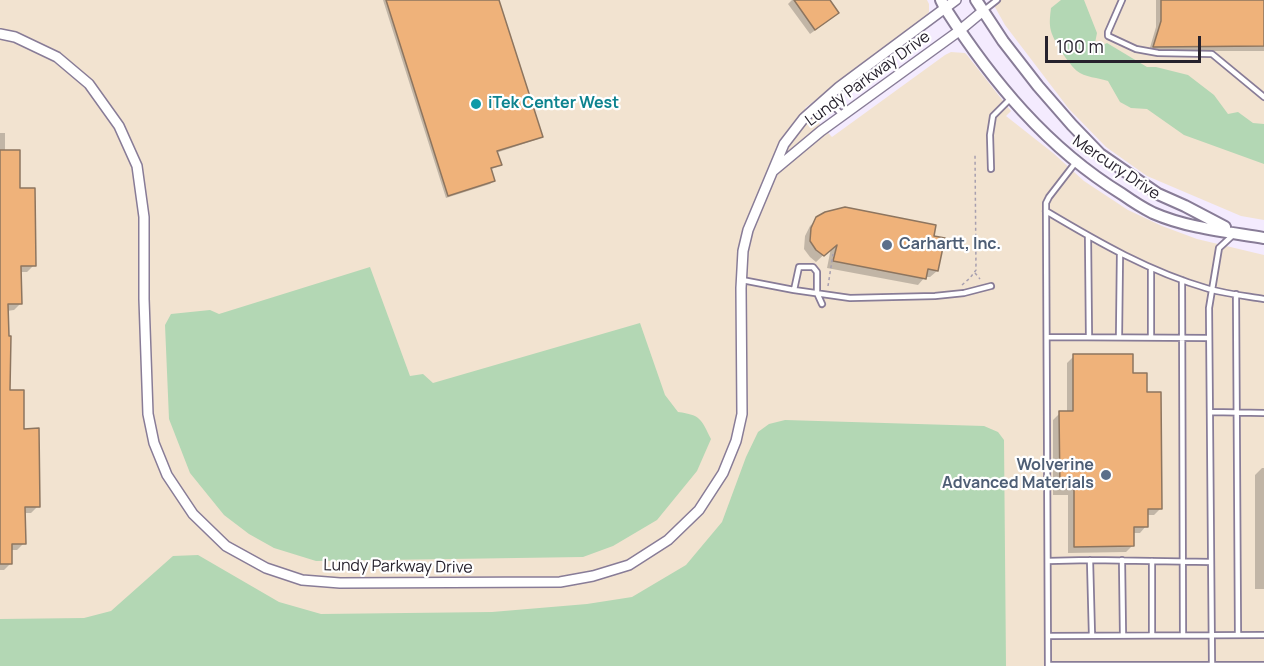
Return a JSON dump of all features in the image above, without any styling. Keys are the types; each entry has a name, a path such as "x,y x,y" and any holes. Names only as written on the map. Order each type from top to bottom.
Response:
{"street":[{"name":"Lundy Parkway Drive","path":"0,34 15,37 57,57 89,84 119,126 137,166 144,217 148,414 154,443 167,475 193,514 226,546 266,568 302,580 340,584 516,584 560,582 593,576 629,565 668,540 699,510 723,473 736,441 742,414 743,251 747,230 783,144 804,118 839,87 943,4 956,0"},
{"name":"Mercury Drive","path":"976,0 1003,41 1038,86 1100,154 1158,194 1235,233"},
{"name":"Mercury Drive","path":"943,4 978,59 1029,120 1076,162 1112,188 1152,212 1177,222 1264,238"},
{"name":"Lundy Parkway Drive","path":"771,172 821,131 983,11"}],"lane":[{"path":"983,11 997,0"},
{"path":"1122,0 1108,36 1136,49 1158,53 1212,54 1264,97"},
{"path":"826,98 843,116"},
{"path":"991,169 990,135 993,116 1011,98"},
{"path":"1076,162 1046,203 1048,665 1264,665"},
{"path":"1046,211 1120,254 1151,268 1212,290 1264,299"},
{"path":"1212,665 1209,308 1219,248 1235,233"},
{"path":"1088,236 1089,337"},
{"path":"1119,337 1120,254"},
{"path":"794,290 799,267 813,267 817,272 817,293 822,304"},
{"path":"1150,337 1151,268"},
{"path":"742,280 850,298 964,293 991,286"},
{"path":"1182,280 1183,634"},
{"path":"1236,294 1238,634"},
{"path":"1047,337 1208,338"},
{"path":"1210,412 1264,413"},
{"path":"1090,560 1092,636"},
{"path":"1122,560 1123,635"},
{"path":"1048,561 1211,562"},
{"path":"1152,561 1152,635"},
{"path":"1048,636 1264,635"}],"path":[{"path":"961,286 976,267 975,153"},
{"path":"827,288 833,254"},
{"path":"974,272 980,279"}],"shaded area":[{"path":"0,0 927,0 929,12 925,18 805,108 832,137 945,55 951,52 965,53 1011,111 1006,116 1084,181 1128,210 1162,226 1197,239 1264,255 1264,666 0,666"},
{"path":"991,0 1264,0 1264,220 1241,216 1147,176 1106,147 1069,109 1005,25"}],"green space":[{"path":"1061,0 1084,0 1097,33 1095,43 1099,47 1107,43 1147,67 1188,75 1214,95 1228,114 1238,112 1253,123 1264,124 1264,164 1184,135 1147,109 1131,108 1120,102 1108,81 1077,71 1058,47 1050,28 1051,8"},
{"path":"370,267 410,376 423,374 433,383 640,323 665,395 678,412 699,419 711,439 697,471 657,520 613,546 583,557 316,561 274,548 249,534 224,515 190,473 169,419 165,325 171,314 210,310 219,314"},
{"path":"785,420 984,426 998,432 1004,440 1006,666 0,666 0,619 84,618 111,611 173,556 198,555 279,602 321,614 492,612 587,604 632,597 686,565 722,522 746,457 758,432 769,424"}],"building":[{"name":"iTek Center West","path":"386,0 499,0 543,137 497,151 502,165 491,168 495,181 448,196"},
{"path":"794,0 830,0 839,13 815,30"},
{"path":"1161,0 1264,0 1264,46 1153,47 1161,21"},
{"path":"0,150 20,150 20,188 35,188 36,266 21,266 22,304 8,304 9,336 11,336 10,390 24,390 24,429 39,428 40,507 25,507 26,544 12,544 12,564 0,564"},
{"path":"845,207 936,225 934,236 945,238 938,271 928,269 926,279 833,261 837,245 824,256 810,241 811,228 816,217"},
{"path":"1073,354 1133,354 1133,373 1147,373 1147,392 1161,392 1162,509 1148,509 1148,527 1134,527 1134,546 1074,547 1074,489 1060,489 1059,411 1073,411"}],"place":[{"name":"iTek Center West","path":"476,104"},
{"name":"Carhartt, Inc.","path":"887,245"},
{"name":"Wolverine Advanced Materials","path":"1106,475"}]}
